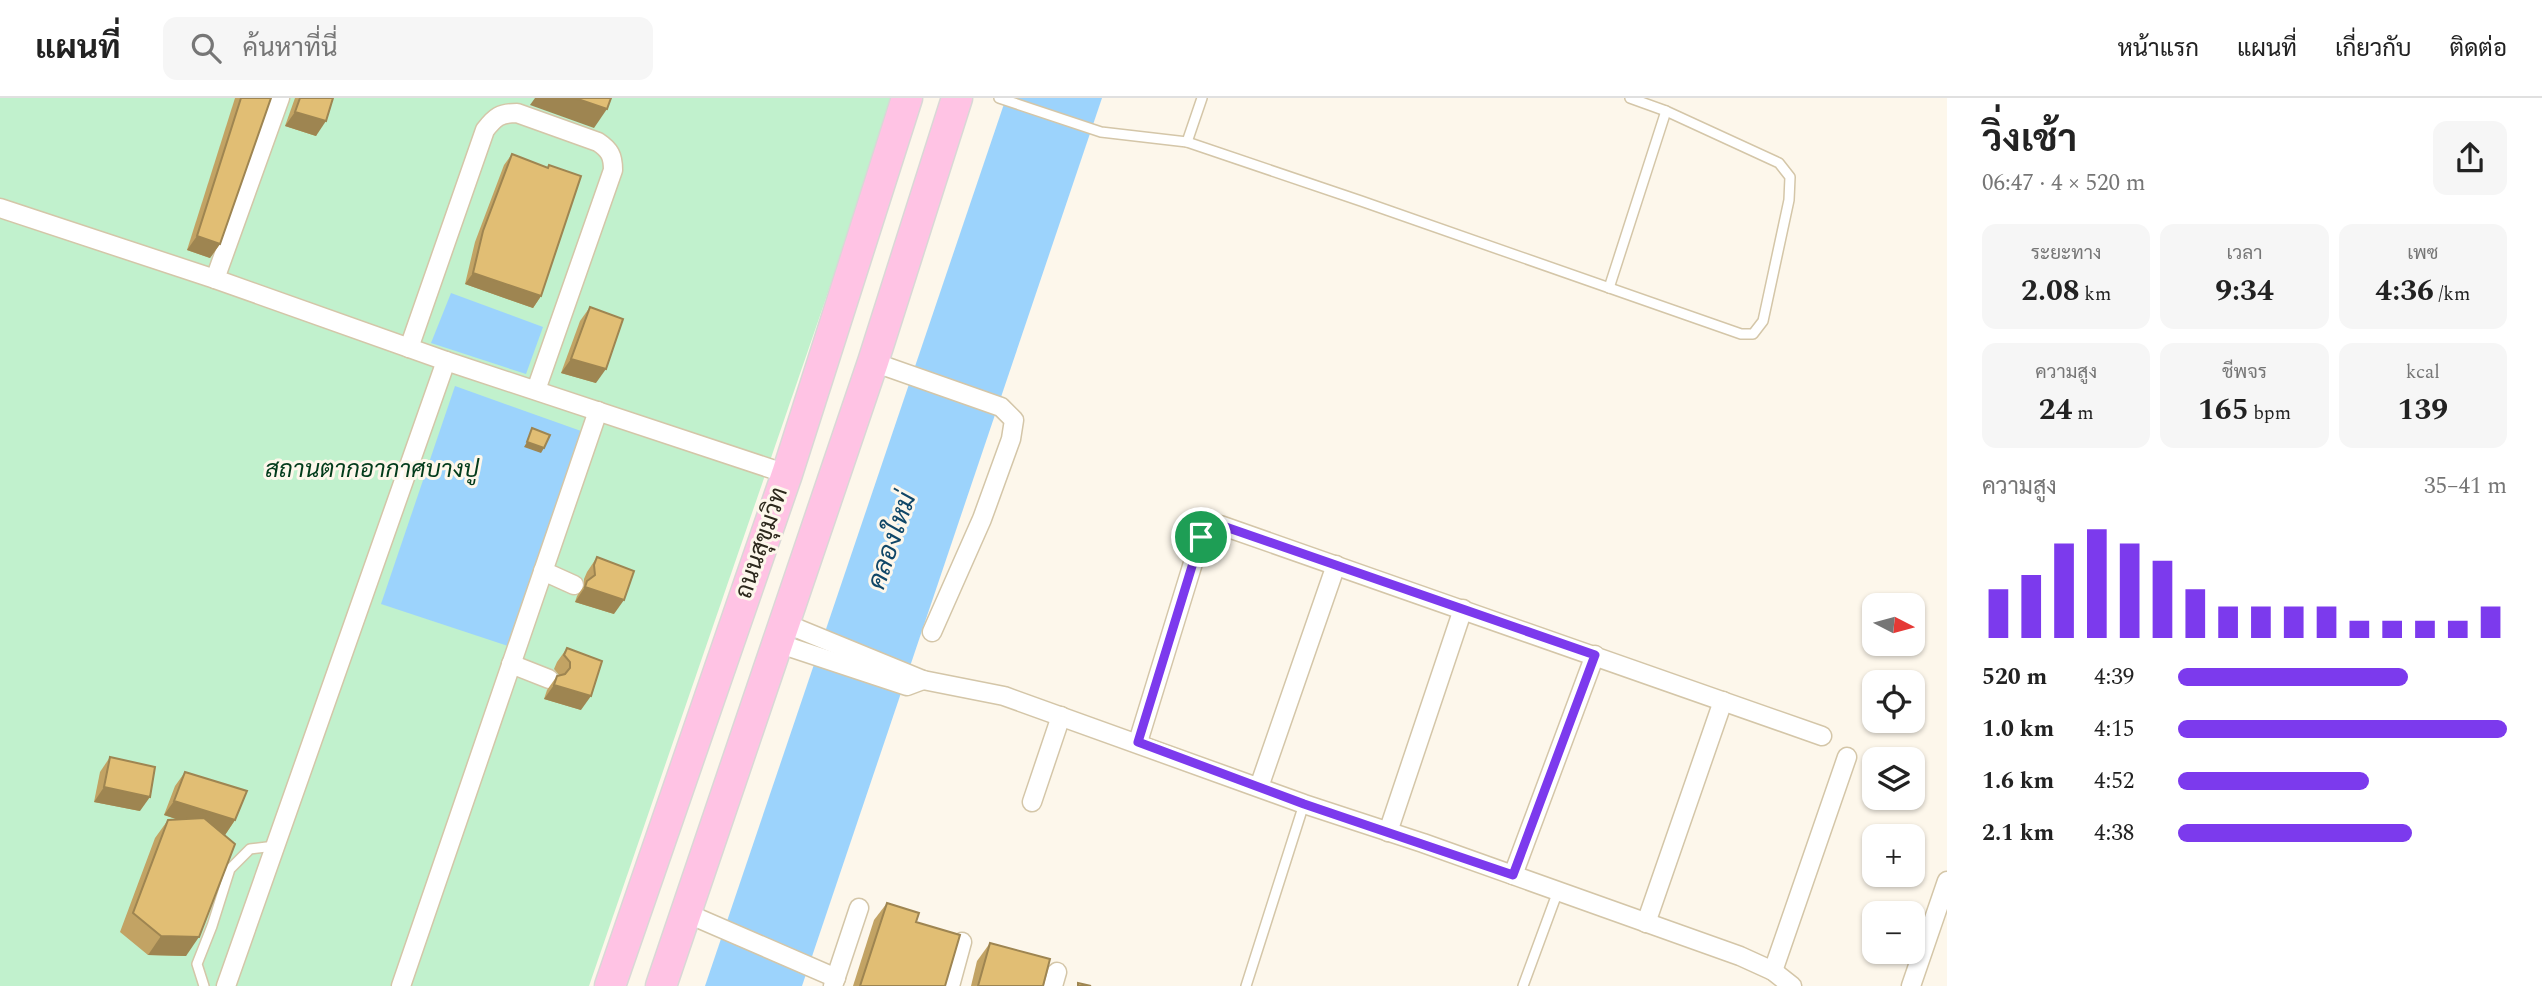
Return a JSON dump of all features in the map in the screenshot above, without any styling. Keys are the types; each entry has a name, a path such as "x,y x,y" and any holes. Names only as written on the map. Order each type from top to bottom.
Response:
{"highway":[{"name":"ถนนสุขุมวิท","path":"610,986 787,474 907,98"},
{"name":"ถนนสุขุมวิท","path":"661,986 873,362 957,98"},
{"path":"787,474 830,486"}],"street":[{"path":"215,279 280,98"},
{"path":"410,348 485,130 495,117 505,113 517,113 598,142 608,149 613,160 613,170 536,390"},
{"path":"0,208 215,279 446,361 787,474"},
{"path":"226,986 446,361"},
{"path":"873,362 1001,407 1014,420 1011,439 982,519 932,632"},
{"path":"401,986 598,411"},
{"path":"1138,742 1201,537 1207,528 1220,525 1822,736"},
{"path":"1259,787 1336,565"},
{"path":"543,572 574,585"},
{"path":"1388,832 1463,609"},
{"path":"780,633 813,634 914,680"},
{"path":"780,633 806,653 914,680 1004,695 1304,804 1740,956 1773,971 1792,986"},
{"path":"1513,875 1595,655"},
{"path":"511,664 549,678"},
{"path":"1646,923 1723,701"},
{"path":"1032,802 1061,716"},
{"path":"1773,971 1847,757"},
{"path":"1911,986 1947,881"},
{"path":"686,913 814,967 835,982 859,908"},
{"path":"950,986 962,942"}],"lane":[{"path":"999,98 1101,132 1187,142 1741,334 1753,334 1763,321 1789,200 1790,177 1779,163 1666,111 1630,98"},
{"path":"1187,142 1202,98"},
{"path":"1609,288 1666,111"},
{"path":"1246,986 1304,804"},
{"path":"204,986 197,964 230,869 250,849 275,846"},
{"path":"1523,986 1558,891"}],"green space":[{"name":"สถานตากอากาศบางปู","path":"0,98 895,98 589,986 0,986"}],"water":[{"name":"คลองใหม่","path":"1006,98 1102,98 802,986 705,986"},
{"path":"451,293 543,327 526,374 431,343"},
{"path":"455,386 581,431 508,646 381,604"}],"building":[{"path":"241,98 271,98 220,244 197,236"},
{"path":"300,98 333,98 326,121 295,112"},
{"path":"575,98 611,98 607,109"},
{"path":"512,154 548,168 549,165 581,176 541,296 473,273 483,231"},
{"path":"590,307 623,319 606,369 571,359"},
{"path":"532,428 550,435 544,448 527,442"},
{"path":"597,557 634,571 624,600 585,587 587,581 595,575"},
{"path":"567,648 602,661 591,696 554,685 557,676 565,674 570,668 570,662 564,655"},
{"path":"110,757 155,767 150,797 104,787"},
{"path":"185,772 247,791 235,820 174,801"},
{"path":"204,818 235,844 199,937 161,936 133,913 168,820"},
{"path":"887,903 919,913 916,922 960,935 945,986 860,986"},
{"path":"990,943 1050,959 1043,986 978,986"}],"route":[{"path":"1220,525 1595,655 1513,875 1304,804 1138,742 1201,537 1207,528 1220,525"}]}
